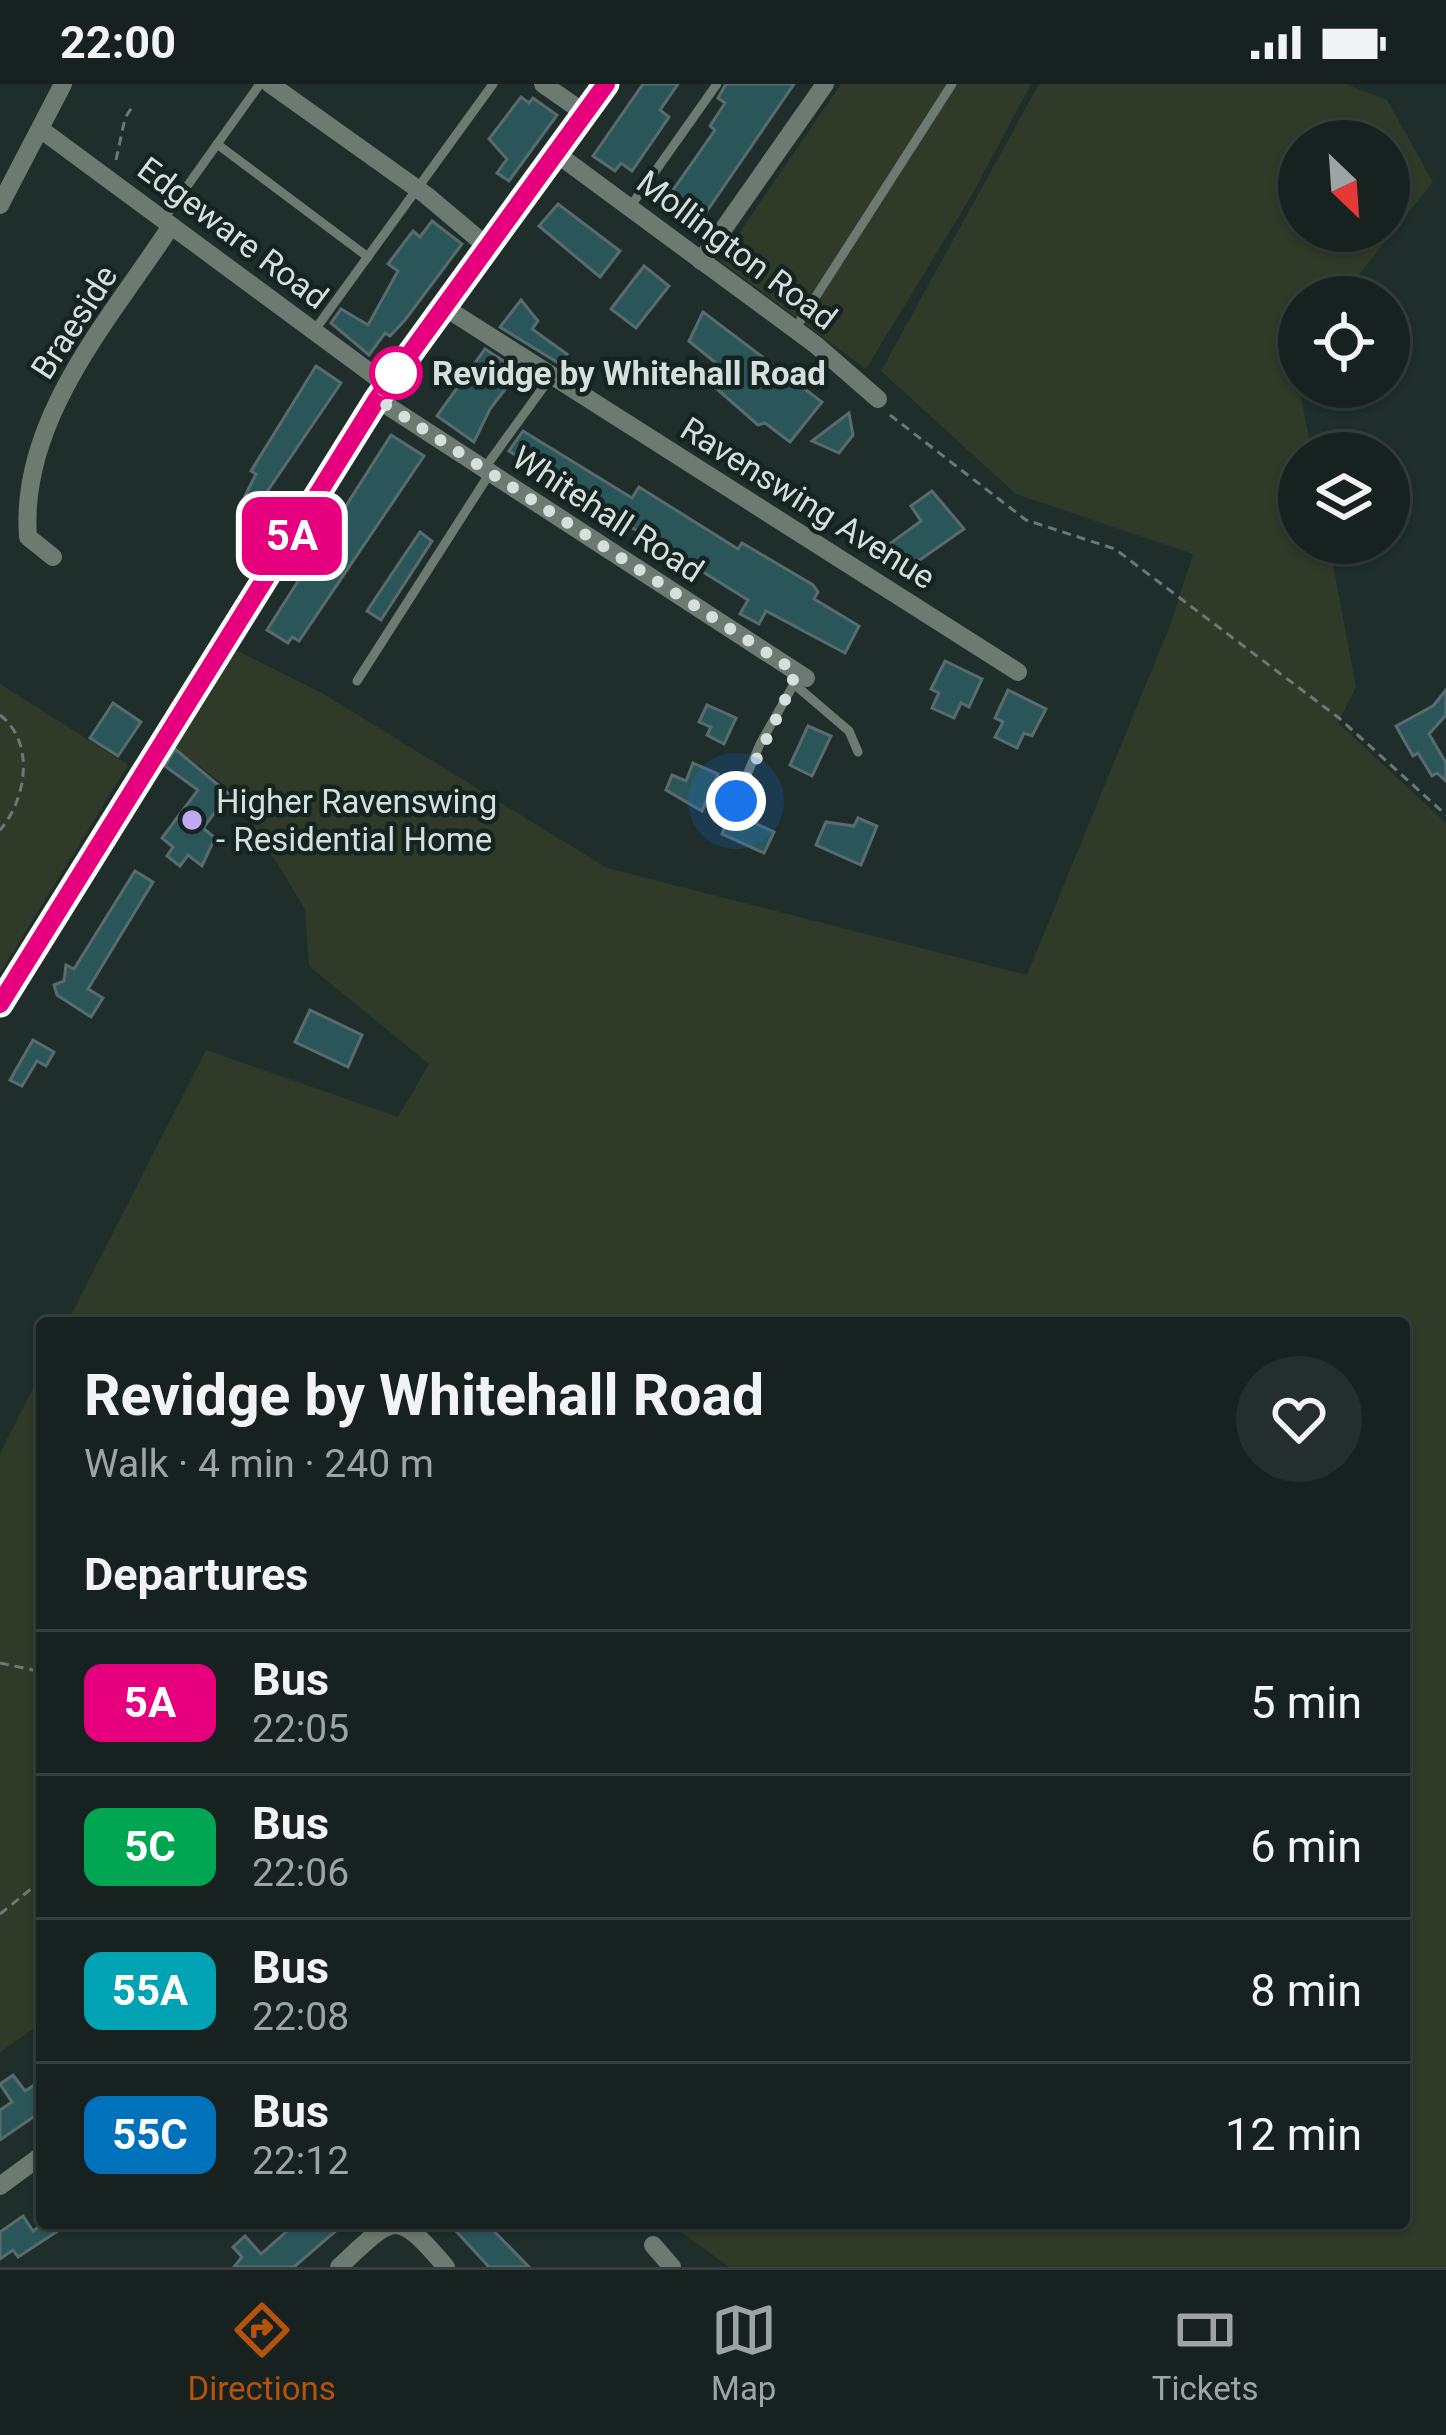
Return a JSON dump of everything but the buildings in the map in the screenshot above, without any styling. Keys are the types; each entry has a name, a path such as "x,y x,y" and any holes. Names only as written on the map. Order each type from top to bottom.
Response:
{"street":[{"path":"0,206 63,84"},
{"path":"270,84 419,189 489,248"},
{"path":"543,84 586,114"},
{"path":"0,1004 382,392 606,84"},
{"path":"701,261 820,86"},
{"name":"Edgeware Road","path":"43,130 314,331 382,392"},
{"name":"Mollington Road","path":"557,154 795,329 878,399"},
{"name":"Braeside","path":"53,556 28,537 38,456 63,385 167,223"},
{"name":"Ravenswing Avenue","path":"444,307 1018,672"},
{"name":"Whitehall Road","path":"382,392 487,471 798,678"},
{"path":"0,2186 36,2159"},
{"path":"338,2267 382,2229"},
{"path":"414,2229 446,2267"},
{"path":"653,2245 672,2267"}],"lane":[{"path":"167,223 260,84"},
{"path":"314,331 493,84"},
{"path":"630,208 717,84"},
{"path":"795,329 952,84"},
{"path":"217,144 368,257"},
{"path":"357,680 550,378"},
{"path":"736,801 760,743 798,678 850,731 857,752"}],"path":[{"path":"109,178 134,104"},
{"path":"878,399 900,428 1026,520 1114,549 1339,718 1446,815"},
{"path":"0,715 22,751 24,788 18,809 0,830"},
{"path":"0,1663 36,1671"},
{"path":"0,1914 36,1885"}],"green space":[{"path":"841,84 1031,84 973,193 866,369 720,261"},
{"path":"1039,84 1346,84 1387,100 1398,120 1278,120 1278,252 1377,252 1358,276 1278,276 1278,408 1303,408 1308,432 1278,432 1278,564 1333,564 1356,687 1338,723 1446,823 1446,2267 729,2267 677,2229 1410,2229 1410,1317 70,1317 206,1050 398,1117 429,1064 309,966 305,909 243,808 231,790 174,747 236,650 322,693 607,868 1027,975 1171,623 1193,554 1016,494 881,371"},
{"path":"1410,141 1433,182 1410,211"},
{"path":"0,684 128,765 0,973"},
{"path":"36,1383 36,2027 0,2052 0,1453"}],"bus line":[{"name":"5A","path":"0,1004 377,399 606,84"}],"place":[{"name":"Revidge by Whitehall Road","path":"396,373"},
{"name":"Higher Ravenswing - Residential Home","path":"192,820"}],"route":[{"path":"396,373 377,399 795,671 794,684 760,743 736,801"}]}
